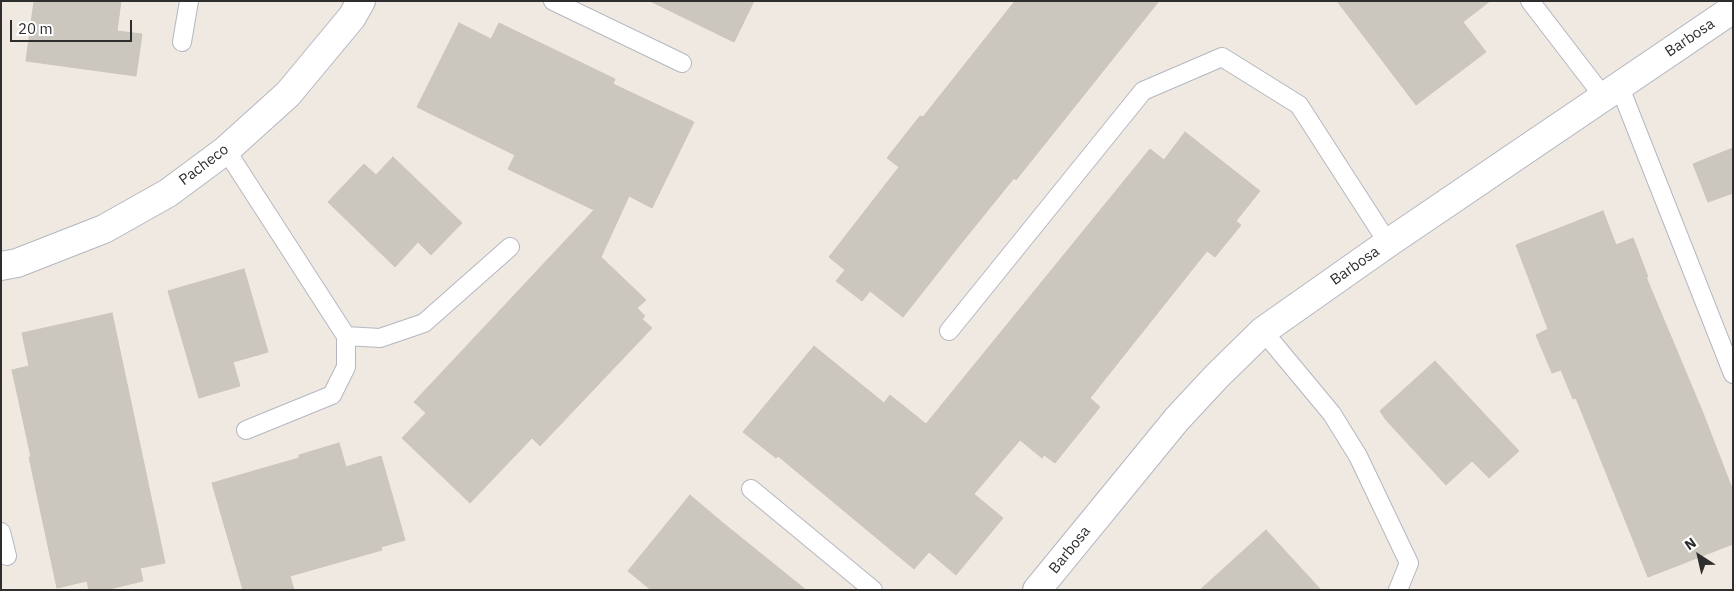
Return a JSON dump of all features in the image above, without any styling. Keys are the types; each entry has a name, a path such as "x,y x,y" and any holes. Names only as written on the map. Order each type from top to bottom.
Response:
{"street":[{"name":"Pacheco","path":"1,266 16,263 104,229 168,193 226,150 288,94 352,17 361,1"},
{"name":"Barbosa","path":"1037,590 1177,419 1263,331 1388,243 1733,9"}],"lane":[{"path":"182,42 189,1"},
{"path":"554,1 682,63"},
{"path":"1530,1 1611,91 1733,374"},
{"path":"949,331 1143,91 1222,57 1298,105 1388,243"},
{"path":"226,150 346,336 346,367 332,395 246,430"},
{"path":"346,336 380,338 424,323 510,247"},
{"path":"1263,331 1332,414 1358,456 1409,563 1398,590"},
{"path":"751,489 873,590"},
{"path":"1,532 7,556"}],"building":[{"path":"34,1 121,1 117,31 142,34 136,76 26,61"},
{"path":"650,1 754,1 734,42"},
{"path":"1015,1 1159,1 1016,180 1014,178 903,317 870,291 862,301 836,281 845,270 829,257 899,167 887,158 920,116 923,117"},
{"path":"1337,1 1490,1 1463,22 1486,52 1416,105"},
{"path":"459,23 491,39 499,23 615,79 613,84 694,122 652,208 629,196 601,257 646,300 637,308 645,316 642,319 652,328 540,446 532,438 470,503 402,438 426,413 414,402 594,210 508,169 515,155 417,107"},
{"path":"1185,132 1260,191 1236,221 1241,225 1215,257 1207,251 1090,398 1100,407 1055,463 1044,455 1042,458 1020,440 974,494 1003,518 956,575 929,552 914,569 778,456 776,458 743,432 814,346 884,403 890,395 926,424 1150,149 1164,160"},
{"path":"1733,148 1733,193 1708,202 1693,164"},
{"path":"393,157 462,223 431,255 418,242 395,267 328,202 364,164 376,175"},
{"path":"1603,211 1616,245 1633,238 1648,277 1646,277 1703,413 1733,491 1733,544 1648,577 1576,398 1573,399 1561,370 1552,373 1536,335 1548,329 1516,245"},
{"path":"244,269 268,352 233,362 240,386 199,398 168,291"},
{"path":"112,313 165,563 140,568 143,581 105,590 89,590 87,581 57,588 12,370 29,366 22,333"},
{"path":"1435,361 1519,451 1489,478 1472,461 1446,485 1386,420 1380,411"},
{"path":"339,443 346,467 381,456 405,540 381,547 382,550 290,576 294,590 243,590 212,483 299,458 299,455"},
{"path":"690,495 806,590 651,590 628,571"},
{"path":"1266,530 1321,590 1200,590"}]}
